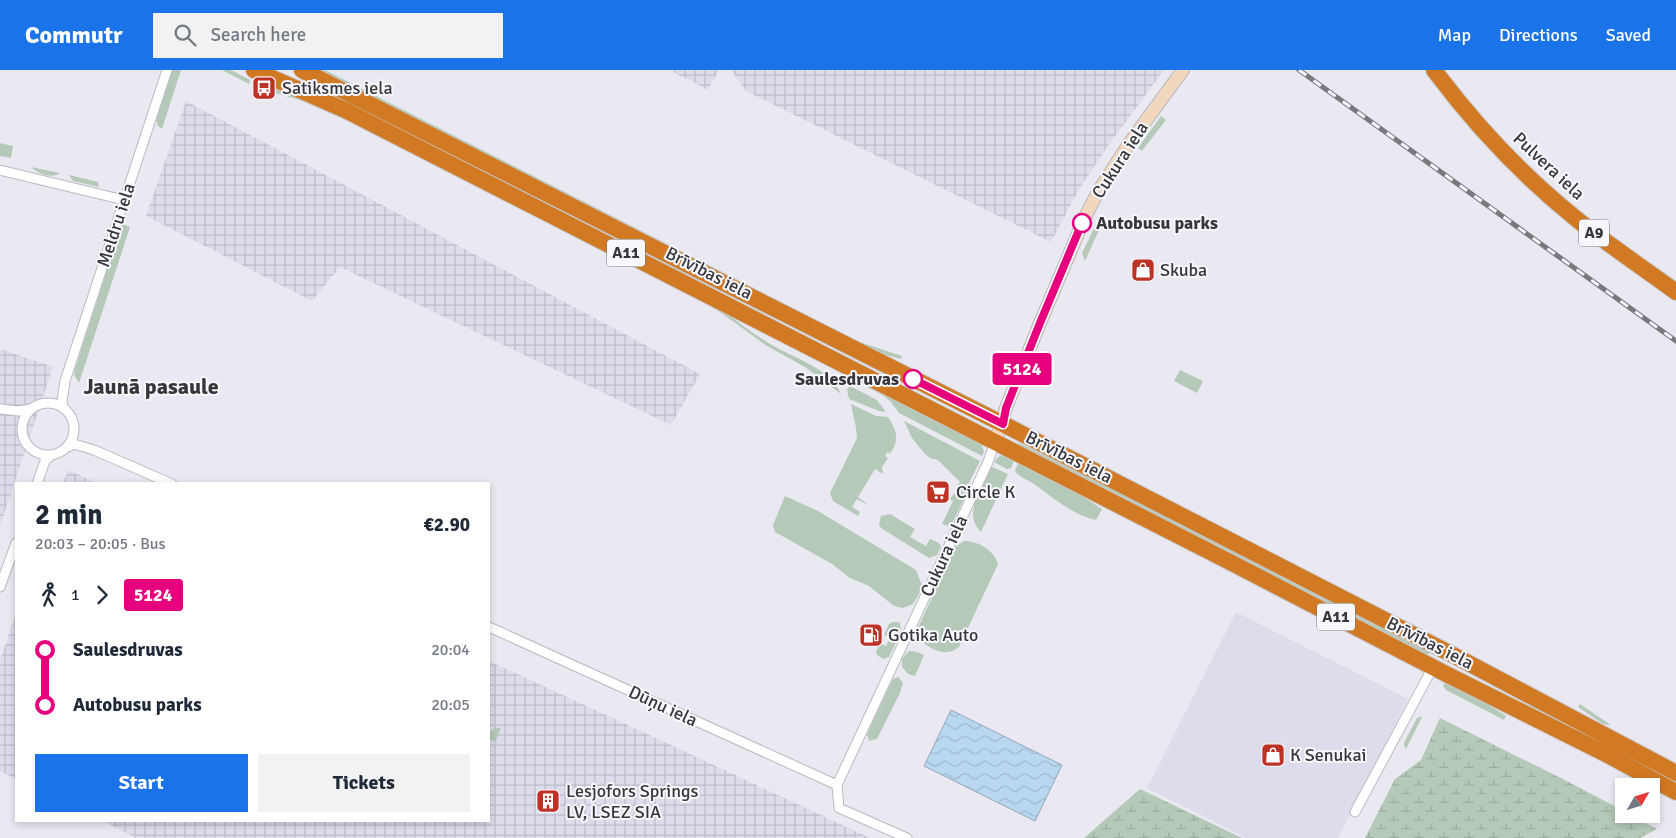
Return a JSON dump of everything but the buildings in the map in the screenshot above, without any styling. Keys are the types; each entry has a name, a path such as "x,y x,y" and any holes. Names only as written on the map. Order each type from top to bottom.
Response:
{"highway":[{"name":"Brīvības iela","path":"254,70 345,110 1606,754 1676,792"},
{"name":"Brīvības iela","path":"302,70 1003,424 1455,656 1676,773"},
{"name":"Pulvera iela","path":"1434,70 1454,97 1483,130 1539,187 1592,231 1676,292"}],"main road":[{"name":"Cukura iela","path":"995,442 1003,424 1006,408 1040,323 1086,215 1099,190 1128,145 1183,70"}],"street":[{"name":"Meldru iela","path":"63,406 65,381 167,70"},
{"path":"0,170 124,200"},
{"name":"Meldru iela","path":"31,409 53,398 65,381"},
{"path":"47,402 63,406 71,416 74,430 73,439 68,447"},
{"path":"0,409 18,411 31,409"},
{"path":"0,409 13,416 22,426"},
{"path":"31,409 24,418 22,434 38,461 37,482"},
{"path":"74,430 80,440 94,450"},
{"name":"Cukura iela","path":"907,838 839,808 837,785 984,470 995,442"},
{"path":"34,452 51,455 62,452 74,444 94,450 167,482"},
{"path":"37,482 45,461 51,455"},
{"path":"0,587 15,546"},
{"name":"Dūņu iela","path":"490,627 837,785"},
{"path":"1355,812 1433,667"}],"shaded area":[{"path":"669,70 719,70 708,90"},
{"path":"731,70 1164,70 1110,143 1078,191 1051,242 746,91"},
{"path":"186,101 700,374 671,425 340,267 312,301 146,216"},
{"path":"0,349 53,367 0,526"},
{"path":"68,470 95,482 64,482"},
{"path":"1236,612 1408,699 1338,838 1246,838 1147,788"},
{"path":"15,617 15,778 0,771 0,660"},
{"path":"490,661 870,838 136,838 105,822 490,822"}],"green space":[{"path":"172,70 181,70 162,129 158,126 156,120"},
{"path":"222,70 231,70 250,80 249,84"},
{"path":"317,70 325,70 860,342 902,356 901,359 878,353"},
{"path":"266,87 299,95 721,309 765,341 811,365 829,377 841,394 805,367 767,346 720,312 671,285 350,122 300,100 264,90"},
{"path":"1161,116 1166,120 1142,151 1138,148"},
{"path":"0,143 13,146 11,158 0,156"},
{"path":"31,167 60,173 53,176 45,175"},
{"path":"69,175 98,182 99,187 73,181"},
{"path":"1103,217 1104,219 1085,261 1082,253 1096,224"},
{"path":"123,224 130,227 79,383 74,375 75,369"},
{"path":"778,339 980,442 984,451 982,456 899,413 884,396"},
{"path":"1180,370 1203,381 1197,393 1174,381"},
{"path":"850,386 877,400 886,412 849,399 847,389"},
{"path":"851,404 876,416 888,417 896,435 895,444 890,454 888,452 885,456 888,458 882,467 883,474 875,469 858,497 866,504 857,499 852,507 860,512 858,516 833,501 830,493 857,438"},
{"path":"904,421 980,461 968,485 957,486 960,482 938,460 930,458 924,453 912,438"},
{"path":"1017,443 1178,520 1430,653 1425,656 1020,447"},
{"path":"1003,454 1015,458 1011,468 1007,469 994,462"},
{"path":"1019,461 1062,483 1102,509 1096,520 1071,510 1019,475 1015,471"},
{"path":"992,467 1008,474 981,532 973,516 973,508 979,491"},
{"path":"970,486 952,524 948,526 942,524 953,501 950,499 952,496 958,490"},
{"path":"785,496 818,511 916,570 922,585 913,604 903,608 894,606 869,586 850,578 832,564 775,532 773,525"},
{"path":"890,514 915,529 910,537 926,546 930,539 939,543 941,547 937,555 929,558 881,528 879,524 881,516"},
{"path":"964,541 985,547 993,554 998,564 959,647 949,652 940,652 930,648 921,641 918,628 955,547"},
{"path":"893,622 900,623 901,632 889,657 883,659 876,652 880,643 886,646 890,637 884,635 889,624"},
{"path":"909,651 924,655 915,676 908,674 902,667 902,658"},
{"path":"898,677 903,683 900,693 877,739 869,741 867,734 893,679"},
{"path":"1446,682 1475,696 1506,716 1504,720 1446,690 1443,686"},
{"path":"1580,704 1611,725 1603,724 1578,707"},
{"path":"1422,717 1406,749 1404,743 1417,718"},
{"path":"1440,718 1615,806 1615,823 1646,823 1657,829 1640,838 1365,838 1395,779 1421,760"},
{"path":"501,728 495,742 490,740 491,731"},
{"path":"1140,789 1242,838 1084,838"}],"water":[{"path":"951,710 1062,765 1035,821 924,766"}],"railway":[{"path":"1299,70 1676,341"}],"bus line":[{"name":"5124","path":"913,379 1003,424 1006,408 1082,223"}],"place":[{"name":"Satiksmes iela","path":"264,88"},
{"name":"Autobusu parks","path":"1082,223"},
{"name":"Skuba","path":"1143,270"},
{"name":"Saulesdruvas","path":"913,379"},
{"name":"Circle K","path":"938,492"},
{"name":"Gotika Auto","path":"871,635"},
{"name":"K Senukai","path":"1273,755"},
{"name":"Lesjofors Springs LV, LSEZ SIA","path":"548,801"}],"district":[{"name":"Jaunā pasaule","path":"151,386"}]}
